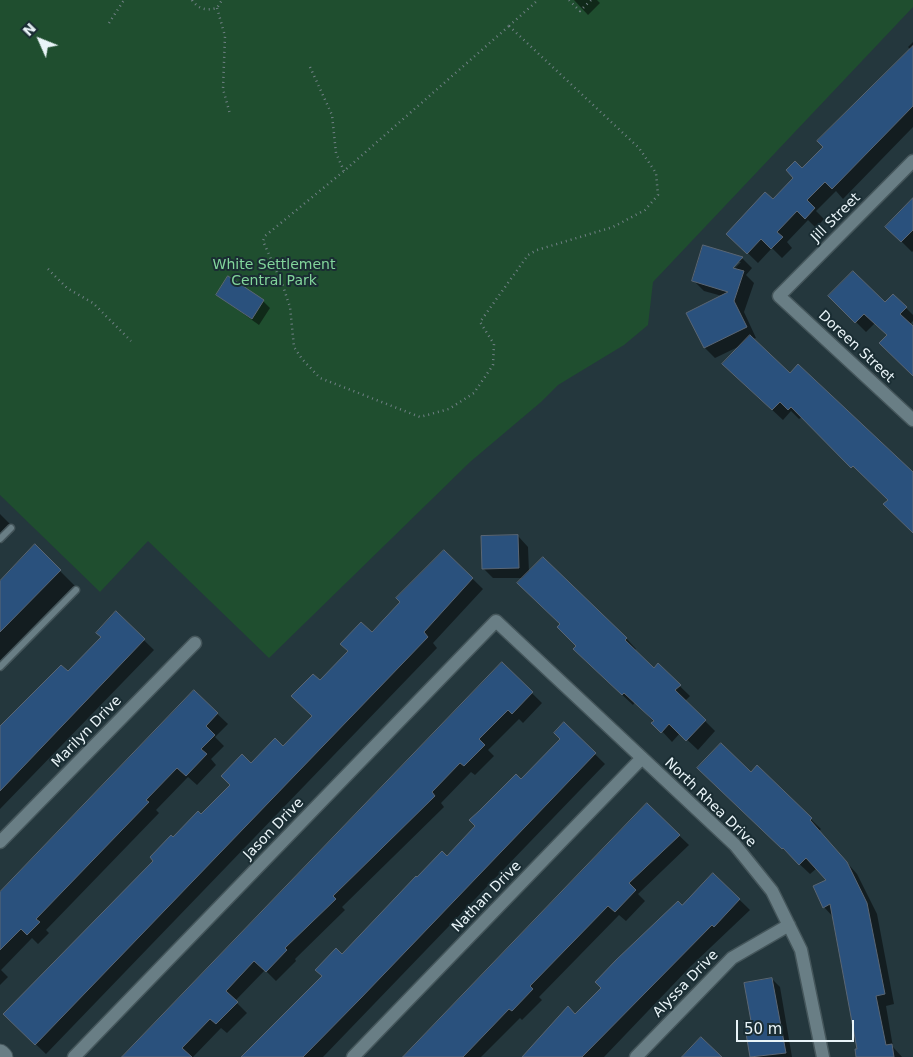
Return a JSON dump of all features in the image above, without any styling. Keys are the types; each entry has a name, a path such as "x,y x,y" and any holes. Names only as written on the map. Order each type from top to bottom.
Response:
{"street":[{"name":"Jill Street","path":"779,296 913,161"},
{"name":"Doreen Street","path":"779,296 913,420"},
{"name":"North Rhea Drive","path":"496,621 735,845 772,891 801,950 823,1057"},
{"name":"Jason Drive","path":"74,1057 496,621"},
{"name":"Marilyn Drive","path":"0,842 195,643"},
{"name":"Nathan Drive","path":"353,1057 642,758"},
{"name":"Alyssa Drive","path":"636,1057 732,958 789,925"},
{"path":"0,1054 3,1057"}],"lane":[{"path":"0,539 11,528"},
{"path":"0,667 76,590"}],"path":[{"path":"109,23 124,0"},
{"path":"192,0 200,8 208,10 217,8 222,0"},
{"path":"509,26 639,148 656,173 658,195 645,210 613,227 528,255 480,322 494,344 493,365 474,393 449,409 420,417 320,378 302,359 294,347 290,307 263,241 265,236 344,171 538,0"},
{"path":"569,0 580,11 591,0"},
{"path":"217,8 225,36 223,88 230,114"},
{"path":"310,67 332,115 336,152 344,171"},
{"path":"48,269 67,288 93,303 131,340"}],"green space":[{"name":"White Settlement Central Park","path":"0,0 913,0 913,7 653,282 648,325 624,345 558,385 541,402 470,462 269,658 148,541 100,592 0,495"}],"building":[{"path":"913,46 913,106 832,189 825,182 807,200 815,208 805,219 797,211 777,232 783,237 771,249 761,239 747,254 726,234 765,192 773,199 793,178 786,170 795,161 802,168 823,147 817,141"},
{"path":"913,198 913,230 901,242 885,227"},
{"path":"703,245 743,257 733,268 744,271 734,301 747,327 704,348 686,313 728,292 692,281"},
{"path":"853,271 885,302 893,294 907,307 900,314 913,326 913,376 879,343 887,335 864,314 855,323 828,296"},
{"path":"228,276 264,300 252,319 216,295"},
{"path":"750,335 790,373 798,364 913,472 913,533 883,504 888,500 853,466 851,468 791,407 788,410 780,402 772,410 722,364"},
{"path":"518,535 519,568 482,569 481,536"},
{"path":"35,544 61,570 0,632 0,581"},
{"path":"444,550 473,578 424,632 428,637 35,1045 3,1014 153,861 150,857 171,835 173,837 198,811 201,814 230,785 221,776 242,754 251,763 275,738 283,746 312,716 291,696 313,674 320,680 348,651 340,644 361,622 372,632 400,602 396,598"},
{"path":"543,557 627,638 625,640 654,668 658,663 681,685 675,690 706,720 686,741 669,724 661,733 651,723 654,721 624,693 622,695 573,649 576,646 557,627 560,624 517,583"},
{"path":"116,611 145,639 0,791 0,726 61,665 68,671 101,637 96,633"},
{"path":"502,662 533,692 512,714 508,710 479,739 485,745 464,766 460,763 432,792 435,796 333,896 336,899 285,948 287,950 266,972 254,961 226,991 238,1002 216,1024 210,1019 182,1048 192,1057 122,1057"},
{"path":"194,690 218,713 206,726 215,735 201,749 207,754 186,776 177,768 146,800 149,802 36,919 40,922 27,935 21,929 0,950 0,892"},
{"path":"564,722 596,753 360,999 303,1057 241,1057 322,976 315,970 336,948 342,954 442,851 447,856 475,826 469,820 516,774 521,779 560,739 554,733"},
{"path":"721,743 751,772 757,765 812,818 810,820 847,862 867,903 885,994 876,996 886,1045 892,1044 894,1057 856,1057 855,1049 857,1049 830,904 823,908 813,886 826,880 806,858 799,865 697,768"},
{"path":"647,803 680,835 629,883 636,890 615,912 608,906 530,986 533,989 512,1011 509,1009 463,1057 403,1057"},
{"path":"713,873 740,899 582,1057 522,1057 568,1006 575,1014 601,988 595,982 616,960 678,901 682,905"},
{"path":"772,978 786,1053 750,1057 744,1022 751,1021 744,983"},
{"path":"701,1037 722,1057 682,1057"}]}
